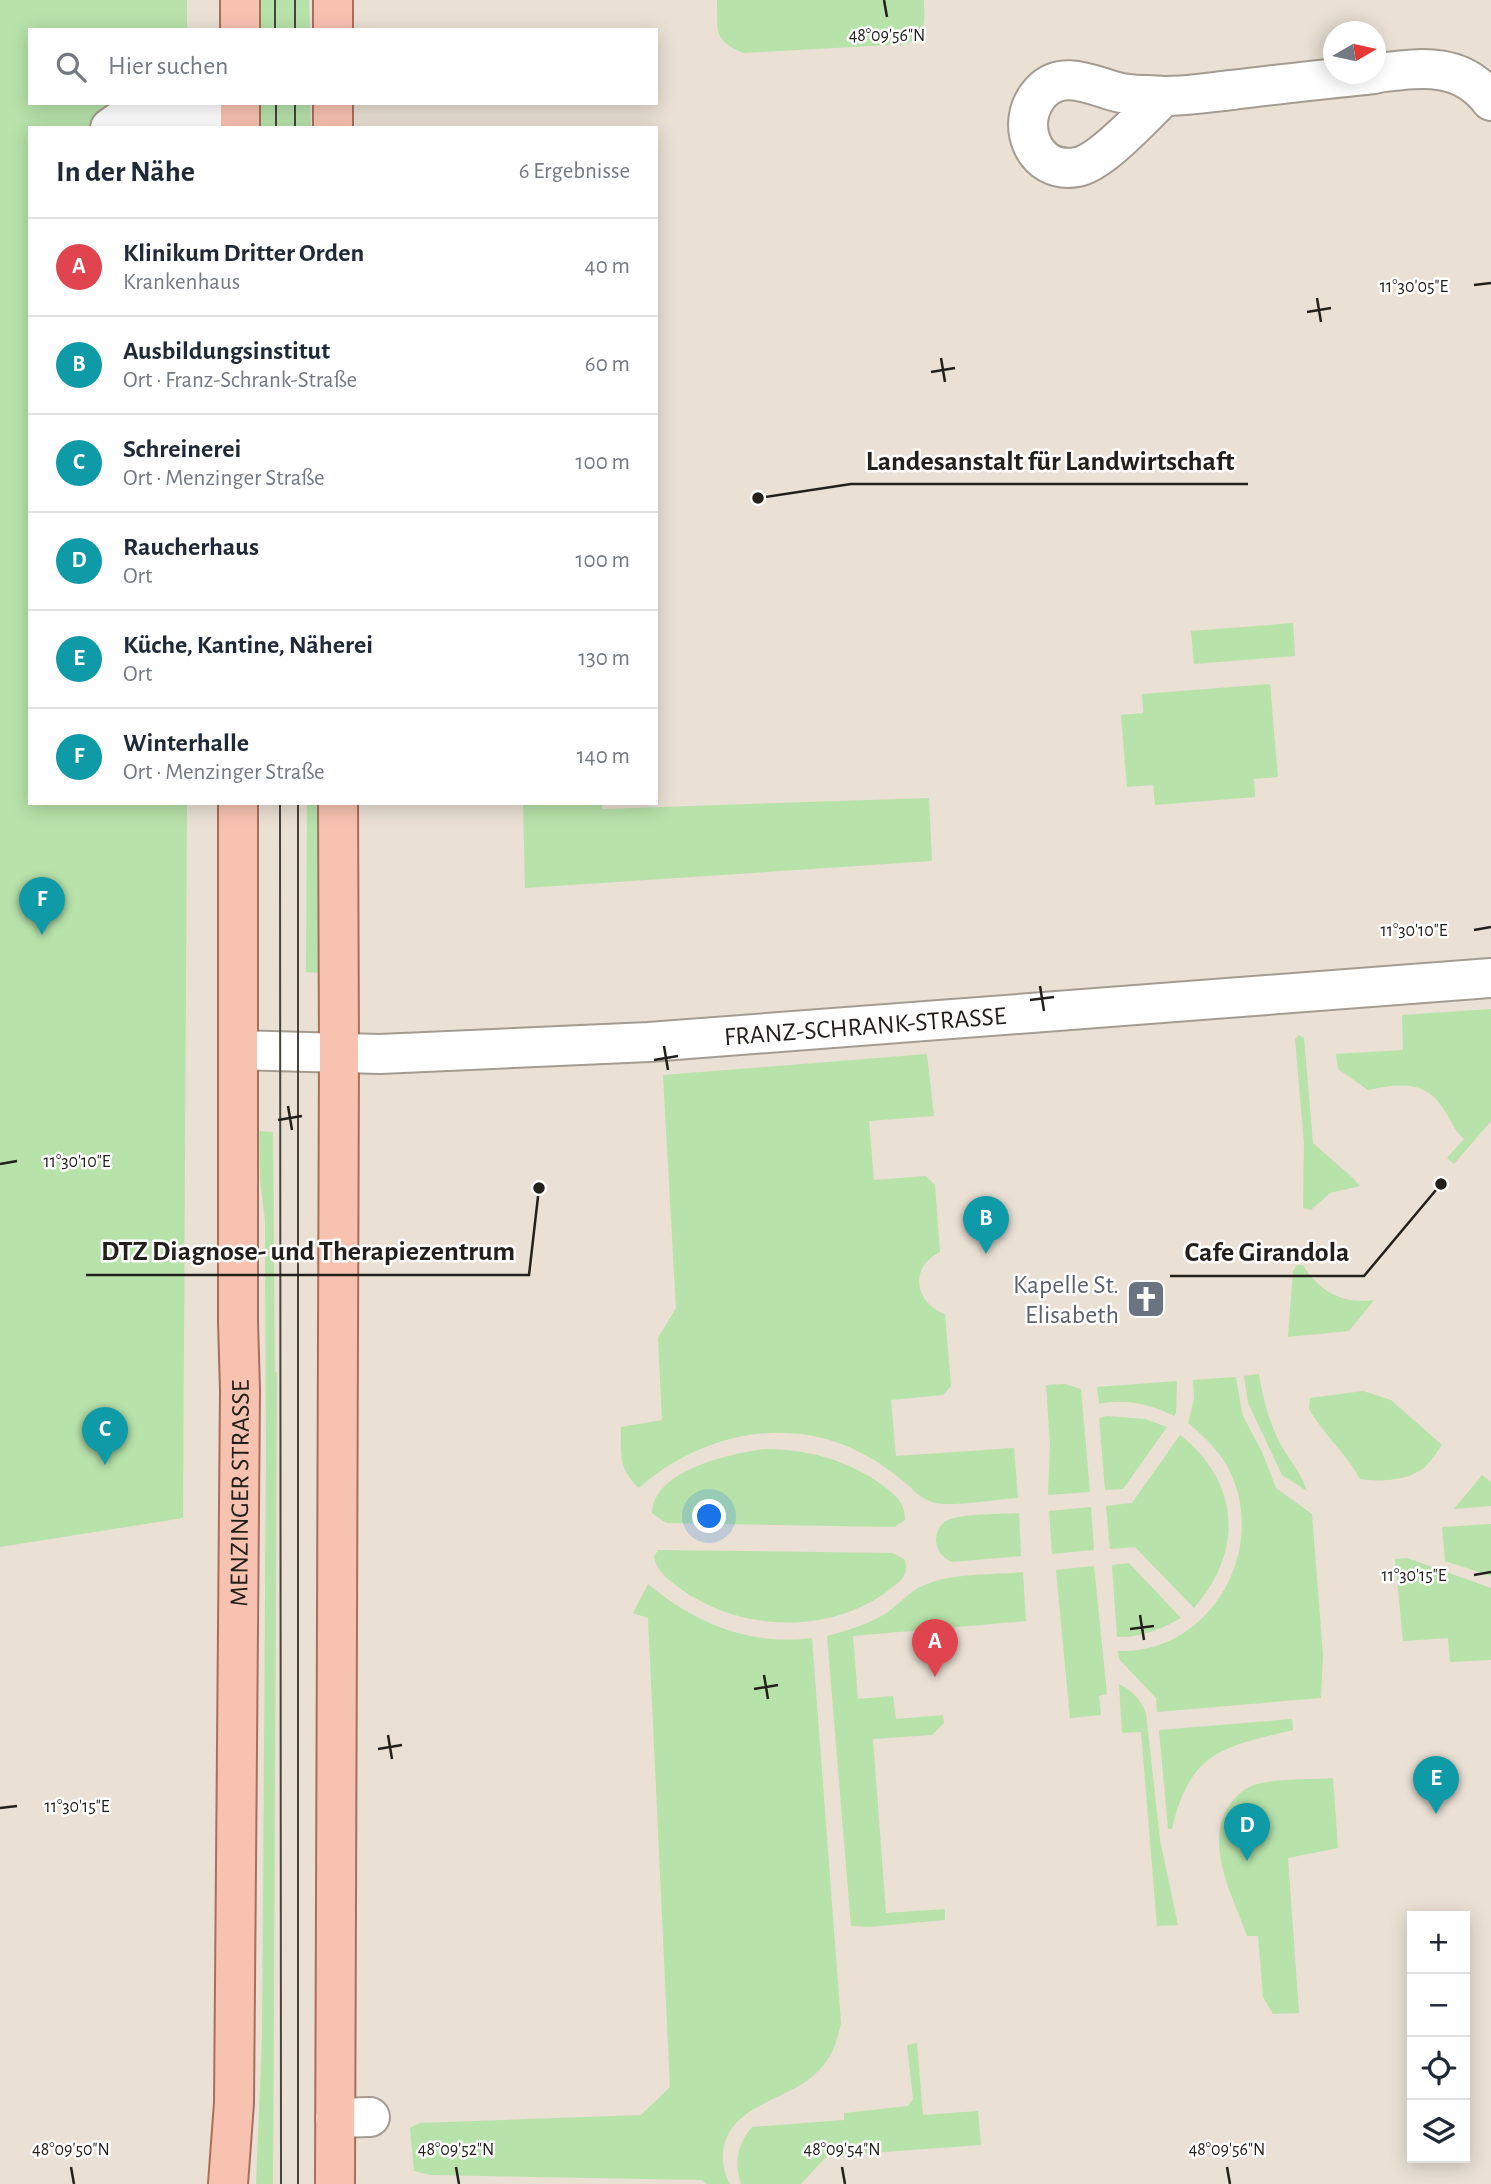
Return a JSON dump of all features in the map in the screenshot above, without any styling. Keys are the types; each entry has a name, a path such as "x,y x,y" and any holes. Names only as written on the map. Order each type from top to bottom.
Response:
{"main road":[{"path":"240,0 240,28"},
{"path":"333,0 333,28"},
{"path":"333,105 333,126"},
{"name":"MENZINGER STRASSE","path":"228,2184 235,2075 240,1390 238,805"},
{"path":"335,2184 352,2117 338,805"}],"street":[{"path":"1386,72 1423,68 1450,71 1479,85 1491,101"},
{"path":"1163,97 1323,79"},
{"path":"113,126 130,114 240,115"},
{"name":"FRANZ-SCHRANK-STRASSE","path":"238,1050 391,1054 649,1042 1491,978"}],"green space":[{"path":"0,0 187,0 187,28 28,28 28,105 188,105 188,126 28,126 28,805 187,805 183,1518 0,1547"},
{"path":"260,0 309,0 310,28 260,28"},
{"path":"717,0 924,0 924,21 919,36 907,44 744,53 722,39 718,27"},
{"path":"260,105 310,105 311,126 260,126"},
{"path":"1293,623 1295,656 1194,664 1191,631"},
{"path":"1270,684 1278,777 1254,779 1255,797 1155,805 1153,785 1127,787 1121,715 1143,713 1142,694"},
{"path":"929,798 932,861 525,888 523,805 602,805 602,809"},
{"path":"307,805 317,805 319,973 306,972"},
{"path":"1491,1009 1491,1121 1454,1164 1447,1158 1464,1139 1438,1101 1429,1093 1411,1086 1368,1090 1338,1069 1336,1054 1403,1050 1402,1015"},
{"path":"1299,1035 1304,1038 1313,1143 1360,1186 1330,1193 1311,1210 1303,1208 1304,1144 1295,1039"},
{"path":"927,1054 934,1116 869,1121 874,1180 926,1176 935,1185 940,1252 923,1266 919,1284 927,1301 945,1314 951,1386 943,1395 891,1400 896,1456 1014,1448 1018,1498 962,1504 932,1502 882,1465 843,1444 812,1436 781,1433 751,1435 720,1442 691,1453 639,1488 624,1467 621,1427 662,1420 658,1338 676,1308 663,1075"},
{"path":"259,1131 273,1132 277,1372 273,2184 256,2184 262,2039 266,1454 265,1220 260,1180"},
{"path":"1297,1265 1303,1265 1316,1282 1333,1294 1352,1300 1374,1300 1349,1331 1288,1337 1293,1271"},
{"path":"1259,1374 1265,1404 1276,1434 1307,1491 1282,1475 1248,1403 1244,1376"},
{"path":"1236,1377 1242,1414 1262,1452 1276,1488 1312,1514 1323,1655 1321,1698 1157,1712 1156,1698 1119,1659 1118,1651 1150,1648 1179,1636 1203,1618 1222,1594 1235,1567 1241,1537 1241,1506 1232,1476 1213,1447 1188,1423 1194,1399 1193,1380"},
{"path":"1177,1381 1174,1416 1137,1403 1099,1404 1097,1387"},
{"path":"1065,1384 1081,1389 1090,1492 1048,1495 1050,1444 1046,1385"},
{"path":"1363,1391 1391,1400 1442,1445 1425,1467 1418,1472 1394,1479 1360,1479 1309,1409 1310,1398"},
{"path":"1107,1416 1145,1419 1167,1427 1123,1489 1105,1490 1099,1418"},
{"path":"1180,1435 1200,1454 1215,1474 1224,1495 1228,1518 1227,1541 1221,1564 1210,1586 1194,1608 1135,1547 1110,1549 1106,1506 1132,1503"},
{"path":"764,1449 810,1453 852,1467 893,1494 901,1503 905,1520 895,1527 666,1523 652,1513 656,1498 665,1486 679,1475 714,1460"},
{"path":"1482,1475 1491,1482 1491,1506 1454,1509"},
{"path":"1091,1507 1094,1550 1052,1554 1049,1511"},
{"path":"1019,1513 1021,1556 952,1562 943,1556 938,1548 938,1530 947,1520"},
{"path":"1491,1524 1491,1576 1445,1561 1442,1527"},
{"path":"658,1550 893,1553 905,1560 906,1570 903,1578 889,1590 866,1605 840,1615 813,1621 757,1620 730,1614 681,1589 661,1571 654,1557"},
{"path":"1407,1558 1491,1588 1491,1660 1450,1662 1448,1638 1403,1641 1395,1559"},
{"path":"1129,1563 1181,1618 1150,1632 1117,1637 1112,1565"},
{"path":"1094,1566 1107,1694 1099,1696 1101,1715 1070,1718 1056,1570"},
{"path":"1023,1572 1026,1621 853,1636 858,1699 893,1696 896,1719 943,1715 944,1723 932,1735 873,1739 886,1913 945,1909 945,1920 869,1927 851,1926 827,1636 877,1618 917,1589 937,1580"},
{"path":"648,1584 685,1610 724,1629 766,1638 812,1638 841,2023 835,2045 825,2063 814,2075 746,2114 735,2124 727,2137 723,2153 724,2169 730,2184 707,2184 702,2180 431,2175 414,2171 410,2128 420,2123 641,2115 670,2087 648,1618 633,1613"},
{"path":"1119,1684 1136,1696 1146,1713 1160,1840 1178,1925 1157,1926 1141,1732 1122,1733"},
{"path":"1292,1719 1293,1730 1229,1748 1200,1768 1179,1803 1172,1829 1168,1829 1159,1730"},
{"path":"1333,1778 1338,1848 1288,1858 1299,2013 1273,2014 1263,1997 1258,1936 1247,1936 1223,1869 1219,1835 1223,1818 1236,1797 1253,1785"},
{"path":"917,2043 923,2115 978,2111 981,2145 827,2156 801,2184 741,2184 738,2154 752,2127 844,2120 844,2113 908,2106 913,2099 907,2045"}],"tram line":[{"path":"275,0 275,28"},
{"path":"295,0 295,28"},
{"path":"276,105 276,126"},
{"path":"295,105 295,126"},
{"path":"280,805 281,2184"},
{"path":"298,805 298,2184"}],"place":[{"name":"Landesanstalt für Landwirtschaft","path":"758,498"},
{"name":"Winterhalle","path":"42,935"},
{"name":"Cafe Girandola","path":"1441,1184"},
{"name":"DTZ Diagnose- und Therapiezentrum","path":"539,1188"},
{"name":"Ausbildungsinstitut","path":"986,1254"},
{"name":"Kapelle St. Elisabeth","path":"1146,1299"},
{"name":"Schreinerei","path":"105,1465"},
{"name":"Klinikum Dritter Orden","path":"935,1677"},
{"name":"Küche, Kantine, Näherei","path":"1436,1814"},
{"name":"Raucherhaus","path":"1247,1861"}]}
